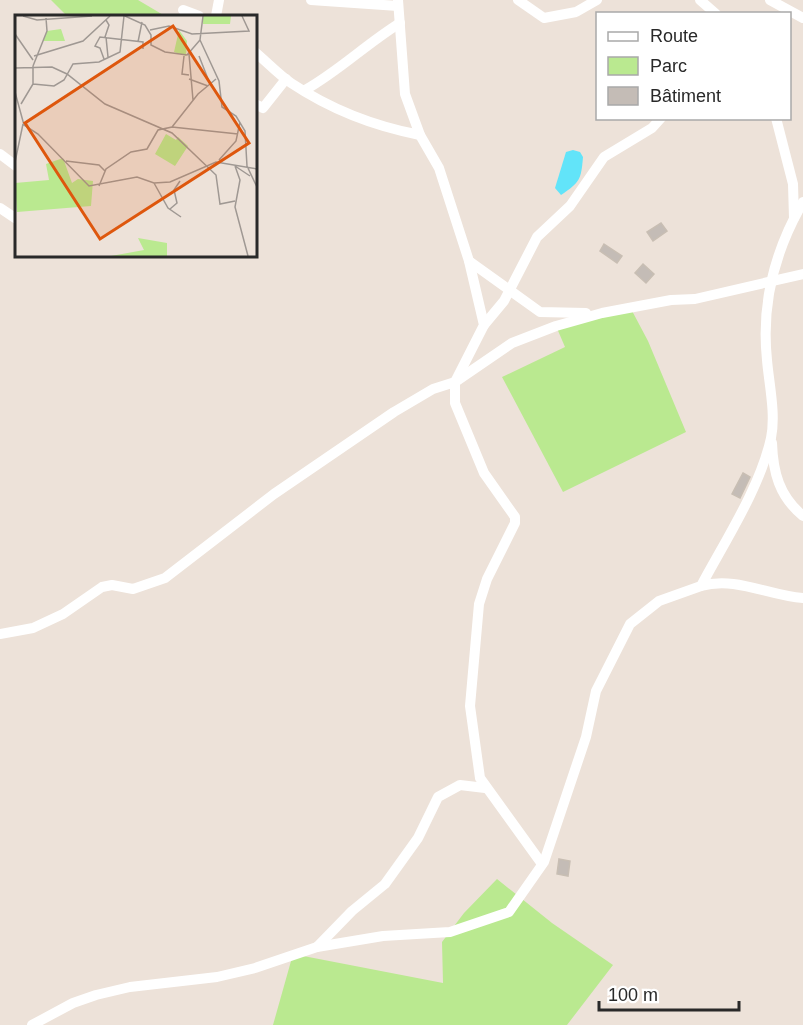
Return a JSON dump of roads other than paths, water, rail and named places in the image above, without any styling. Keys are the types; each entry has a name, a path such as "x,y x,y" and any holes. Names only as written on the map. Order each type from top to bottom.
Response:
{"street":[{"path":"216,15 219,0"},
{"path":"311,0 398,3 405,94 420,135 439,168 469,261 484,325"},
{"path":"518,0 544,18 576,12 597,0"},
{"path":"700,0 714,12"},
{"path":"770,0 803,18"},
{"path":"182,9 197,15"},
{"path":"305,90 334,74 366,45 400,23"},
{"path":"256,53 286,79 363,121 420,135"},
{"path":"256,104 263,108 286,79"},
{"path":"542,864 485,788 479,776 470,706 479,604 487,579 515,523 515,517 484,472 455,403 455,382 484,325 493,318 537,237 570,206 604,157 652,128 659,120"},
{"path":"777,120 793,184 794,218"},
{"path":"0,154 15,165"},
{"path":"803,202 794,218 770,281 766,305 766,346 775,478 785,496 803,516"},
{"path":"0,208 12,217 15,208"},
{"path":"469,261 545,313 602,313"},
{"path":"0,634 33,628 63,614 102,587 112,585 133,589 165,578 274,494 394,412 433,389 455,382 512,343 556,326 602,313 671,300 695,299 803,274"},
{"path":"701,586 745,506 772,436"},
{"path":"32,1025 73,1003 96,995 130,987 217,977 255,968 317,946 383,936 450,932 509,912 542,864 586,738 597,692 630,624 667,597 711,584 744,585 803,598"},
{"path":"317,946 352,911 386,884 417,838 438,797 460,785 485,788"}],"water":[{"path":"573,150 580,152 583,157 580,176 572,187 561,195 555,188 566,152"}]}
